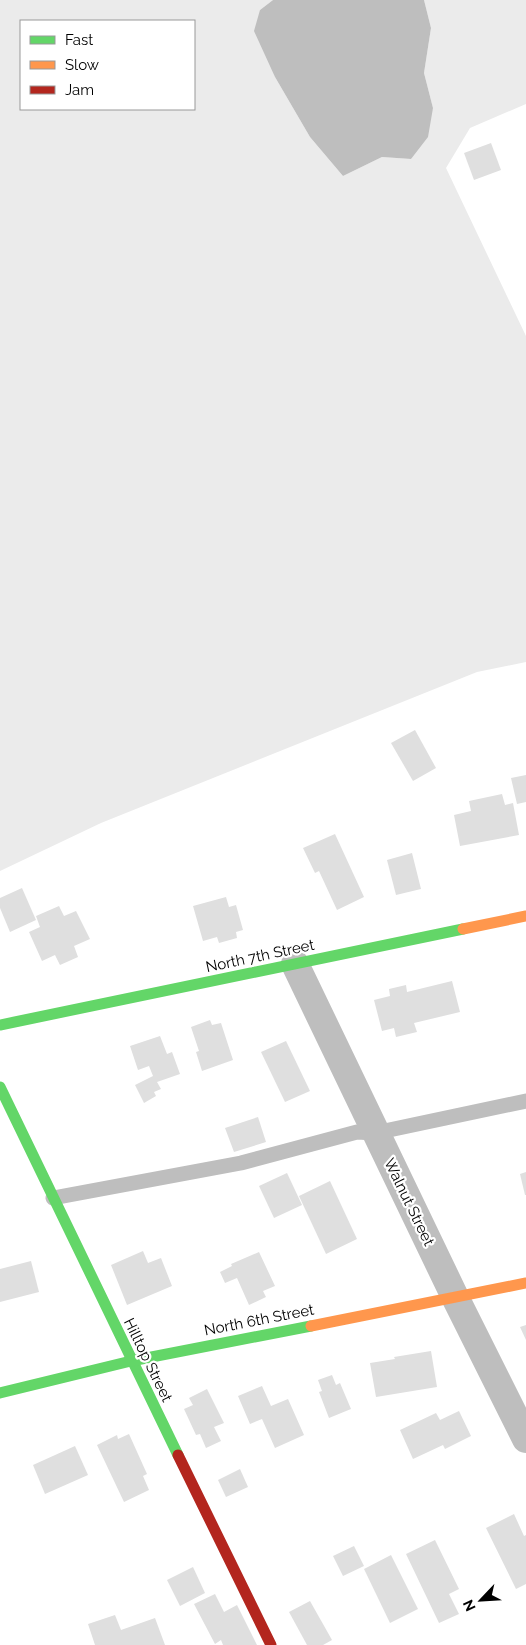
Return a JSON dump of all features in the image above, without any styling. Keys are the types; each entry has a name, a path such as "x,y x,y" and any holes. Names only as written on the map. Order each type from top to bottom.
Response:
{"street":[{"name":"North 7th Street","path":"0,1026 526,916"},
{"name":"Walnut Street","path":"295,964 375,1133 526,1439"},
{"name":"Hilltop Street","path":"0,1086 131,1361 271,1645"},
{"name":"North 6th Street","path":"0,1393 131,1361 526,1283"}],"lane":[{"path":"53,1198 242,1163 357,1132 375,1133 526,1101"}],"shaded area":[{"path":"0,0 273,0 260,10 275,77 310,137 343,176 382,157 411,159 433,108 424,73 431,28 424,0 526,0 526,104 470,128 446,168 526,336 526,662 477,672 101,823 0,871"},
{"path":"273,0 424,0 431,28 424,73 433,108 428,137 411,159 382,157 343,176 310,137 275,77 254,31 260,10"}],"building":[{"path":"491,143 501,170 474,180 464,153"},
{"path":"415,730 436,768 413,781 391,743"},
{"path":"526,775 526,802 517,804 511,778"},
{"path":"502,794 505,805 513,803 519,835 460,846 454,815 471,811 469,801"},
{"path":"335,834 364,897 337,910 319,871 315,873 303,848"},
{"path":"412,853 421,889 396,895 387,860"},
{"path":"22,888 36,920 10,932 0,908 0,898"},
{"path":"226,897 229,907 236,905 243,930 236,932 237,938 219,943 217,937 203,941 193,906"},
{"path":"59,906 64,916 76,911 90,939 74,946 78,957 60,965 55,955 42,961 29,932 40,927 36,916"},
{"path":"452,981 460,1012 414,1023 417,1032 396,1037 394,1028 382,1031 374,1000 390,996 389,989 406,985 407,992"},
{"path":"210,1020 212,1025 221,1023 233,1060 202,1071 196,1052 199,1051 191,1027"},
{"path":"160,1036 167,1054 172,1052 180,1074 157,1082 161,1089 154,1092 156,1096 144,1103 135,1085 153,1076 149,1066 138,1070 130,1046"},
{"path":"286,1041 310,1091 285,1102 261,1052"},
{"path":"258,1117 266,1142 234,1152 225,1128"},
{"path":"526,1172 526,1195 525,1195 520,1174"},
{"path":"287,1173 302,1205 274,1218 259,1186"},
{"path":"330,1181 357,1239 326,1254 299,1196"},
{"path":"143,1251 148,1263 161,1258 172,1286 127,1305 111,1265"},
{"path":"259,1252 275,1286 263,1291 266,1297 249,1305 237,1278 225,1283 220,1272 232,1266 231,1264"},
{"path":"31,1261 39,1292 0,1302 0,1269"},
{"path":"526,1325 526,1340 520,1327"},
{"path":"431,1351 437,1387 376,1397 370,1363"},
{"path":"332,1375 336,1385 340,1383 351,1409 329,1418 319,1392 322,1391 318,1380"},
{"path":"262,1386 271,1406 288,1399 304,1435 275,1448 262,1419 250,1424 238,1396"},
{"path":"207,1389 224,1423 214,1427 221,1441 206,1448 200,1434 196,1435 184,1409 193,1405 189,1398"},
{"path":"459,1411 471,1436 445,1449 443,1445 413,1459 400,1430 436,1413 440,1420"},
{"path":"129,1434 147,1474 143,1476 149,1490 124,1502 97,1445 117,1435 118,1439"},
{"path":"75,1446 88,1475 45,1494 33,1465"},
{"path":"240,1469 248,1487 226,1497 218,1480"},
{"path":"514,1514 524,1536 526,1535 526,1584 516,1589 486,1528"},
{"path":"435,1540 459,1589 449,1594 459,1614 439,1623 406,1554"},
{"path":"354,1546 364,1566 343,1576 333,1556"},
{"path":"391,1555 418,1609 390,1623 364,1569"},
{"path":"193,1567 205,1593 180,1606 167,1580"},
{"path":"215,1594 224,1612 237,1605 257,1645 223,1645 221,1640 215,1644 194,1604"},
{"path":"310,1601 332,1640 323,1645 307,1645 289,1612"},
{"path":"115,1615 121,1630 155,1618 165,1645 95,1645 88,1624"}],"traffic: fast":[{"path":"0,1025 463,929"},
{"path":"0,1087 178,1455"},
{"path":"0,1393 131,1361 311,1326"}],"traffic: slow":[{"path":"463,929 526,916"},
{"path":"311,1326 526,1283"}],"traffic: jam":[{"path":"178,1455 271,1645"}]}
